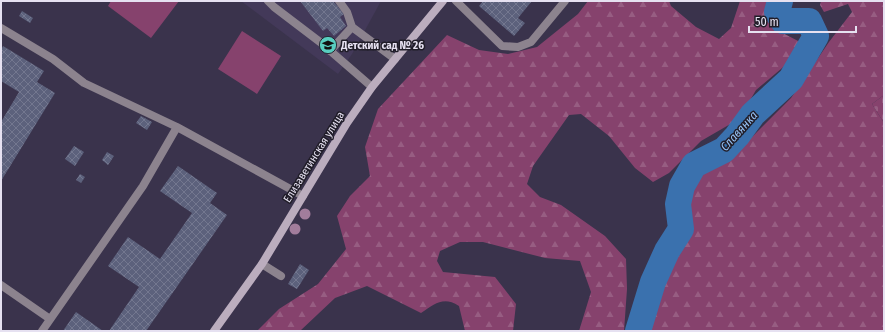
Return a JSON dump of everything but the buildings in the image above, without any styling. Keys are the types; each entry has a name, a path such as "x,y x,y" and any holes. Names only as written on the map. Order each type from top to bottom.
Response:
{"street":[{"name":"Елизаветинская улица","path":"214,331 262,264 347,123 372,88 442,1"}],"lane":[{"path":"268,1 330,51 372,88"},
{"path":"339,1 347,12 352,27 395,59"},
{"path":"456,1 502,46 518,47 531,42 565,1"},
{"path":"330,51 352,27"},
{"path":"1,28 53,60 84,83 177,127 303,196"},
{"path":"42,331 143,186 177,127"},
{"path":"262,264 281,276"},
{"path":"1,286 50,320"}],"shaded area":[{"name":"Детский сад № 26","path":"241,1 381,1 352,54 338,74"}],"green space":[{"path":"111,1 179,1 151,38 108,6"},
{"path":"588,1 669,1 671,6 696,27 719,39 731,28 740,1 776,1 771,13 773,28 802,43 788,63 756,90 739,119 701,141 669,173 653,182 635,168 609,136 581,114 569,115 533,166 527,184 540,197 561,205 605,236 626,259 627,289 624,331 579,331 591,292 580,261 545,258 483,242 460,242 440,251 437,261 443,272 495,277 516,304 513,331 465,331 459,306 453,303 444,301 439,302 421,313 367,286 335,298 300,331 257,331 279,309 318,284 346,249 337,216 350,196 370,176 365,147 378,109 447,35 479,50 508,54 537,47 578,14"},
{"path":"821,1 884,1 884,95 872,104 884,123 884,331 645,331 661,286 686,234 688,191 703,167 740,149 791,98 829,42 852,12 848,4 824,12 820,5"},
{"path":"242,31 281,56 257,94 218,69"},
{"path":"884,95 884,123 872,104"}],"waterway":[{"name":"Славянка","path":"638,331 653,282 667,251 681,229 678,204 682,186 694,165 724,150 737,136 753,114 791,79 816,36 809,21 783,21 777,12 780,1"}],"place":[{"name":"Детский сад № 26","path":"328,45"}]}
